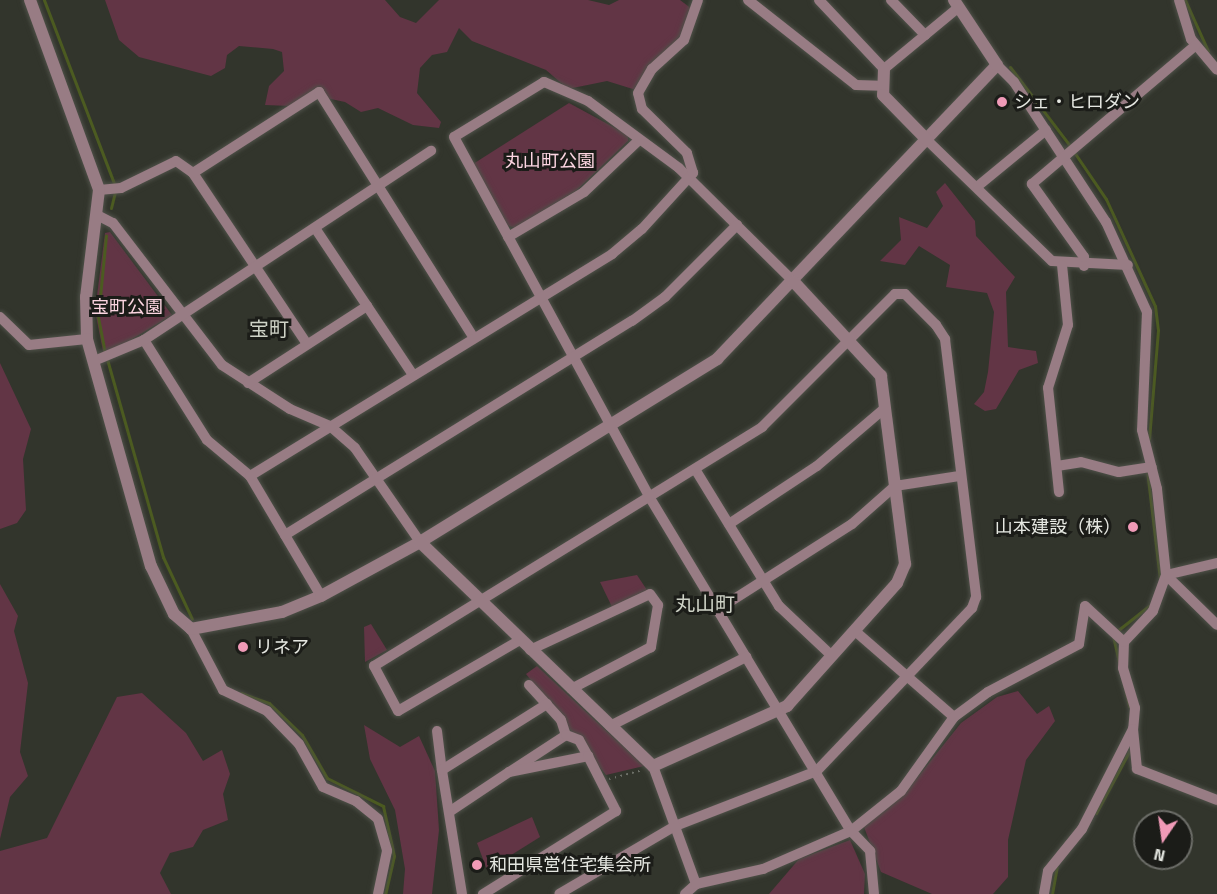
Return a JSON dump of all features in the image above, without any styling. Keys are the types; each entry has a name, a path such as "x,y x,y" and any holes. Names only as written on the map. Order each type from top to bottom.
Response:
{"street":[{"path":"30,0 110,189"},
{"path":"250,476 473,336 612,254 688,176 693,167 687,153 642,110 638,93 652,69 684,40 698,0"},
{"path":"748,0 856,85 880,86 927,140 978,186 1031,243 1062,265 1128,265"},
{"path":"819,0 884,69"},
{"path":"891,0 925,35"},
{"path":"1179,0 1195,45 1217,70"},
{"path":"880,86 884,69 925,35 957,4 997,65 1065,158 1128,265 1149,327 1142,430 1152,467 1166,575 1154,610 1124,642 1123,668 1135,708 1133,729 1137,769 1217,800"},
{"path":"1084,266 1084,257 1032,184 1195,45"},
{"path":"191,629 282,612 321,596 420,542 717,359 794,282 997,65"},
{"path":"653,766 779,711 855,631 904,574 881,376 851,339 688,176 588,101 544,82 454,137 570,355 650,498 717,610 779,711 817,771 851,831 870,851 874,894"},
{"path":"193,173 319,92 376,187 473,336"},
{"path":"978,186 1046,130"},
{"path":"508,237 584,192 639,140"},
{"path":"94,361 144,340 430,151"},
{"path":"308,344 254,267 193,173 176,161 110,189 97,215 86,297 87,339 152,566 174,614 191,629 223,690 267,711 299,744 323,787 356,801 378,819 387,851 378,894"},
{"path":"97,215 113,223 214,357 248,383 330,426 377,475 420,542 653,766 696,884"},
{"path":"285,535 377,475 665,297 737,225"},
{"path":"315,228 413,375"},
{"path":"1059,492 1048,388 1068,325 1062,265"},
{"path":"520,640 398,711 374,666 762,427 895,294 905,294 936,326 945,339 959,476 976,597 972,608 817,771 675,826 559,894"},
{"path":"248,383 367,306"},
{"path":"0,317 29,345 87,339"},
{"path":"144,340 207,440 250,476 321,596"},
{"path":"729,524 818,466 885,408"},
{"path":"1057,465 1081,462 1119,472 1152,467"},
{"path":"695,469 764,581 795,626 832,656"},
{"path":"717,610 852,524 895,486 959,476"},
{"path":"1166,575 1217,563"},
{"path":"1166,575 1217,625"},
{"path":"530,650 650,594 658,605 651,646 571,689"},
{"path":"685,894 696,884 763,869 851,831 902,791 954,717 988,692 1079,644 1085,606 1124,642"},
{"path":"855,631 954,717"},
{"path":"610,726 746,657"},
{"path":"483,894 616,811 579,740 566,735 547,704 530,685"},
{"path":"442,770 547,704"},
{"path":"1044,894 1048,871 1082,829 1133,729"},
{"path":"436,731 462,894"},
{"path":"449,812 566,735"},
{"path":"509,772 588,756"}],"path":[{"path":"601,781 653,766"}],"green space":[{"path":"105,0 385,0 400,17 416,23 439,0 588,0 609,5 619,0 680,0 692,9 689,26 636,90 607,81 568,89 546,70 472,41 459,28 447,52 432,55 420,68 417,93 441,122 439,128 413,125 378,108 361,112 345,102 307,94 290,106 265,105 269,86 284,71 282,52 273,49 239,46 227,55 225,68 211,76 139,57 119,40"},
{"name":"丸山町公園","path":"569,103 628,135 628,141 577,190 515,228 507,225 473,164"},
{"path":"945,183 975,221 976,236 1015,277 1006,292 1008,347 1036,351 1038,363 1019,370 996,409 985,411 974,404 984,392 988,372 994,312 987,293 946,287 950,265 919,246 905,265 880,261 901,240 899,217 927,228 943,206 936,192"},
{"name":"宝町公園","path":"110,232 172,315 104,356 95,311 105,233"},
{"path":"0,363 31,429 23,459 26,510 17,523 0,529"},
{"path":"637,575 649,593 613,609 600,582"},
{"path":"0,584 18,616 14,631 28,683 20,752 28,776 10,797 0,839"},
{"path":"371,624 387,650 365,662 364,627"},
{"path":"537,666 644,766 606,775 526,674"},
{"path":"1018,691 1037,714 1049,706 1055,721 1026,760 1008,840 1008,877 993,894 932,894 881,872 864,827 904,794 961,723 997,697"},
{"path":"142,693 186,733 203,761 222,750 230,774 223,794 228,820 203,830 193,847 170,853 160,873 171,894 0,894 0,851 47,838 117,697"},
{"path":"364,725 400,747 419,736 435,771 439,830 432,894 403,894 405,869 395,810 370,759"},
{"path":"532,817 540,837 487,870 477,843"},
{"path":"850,840 865,874 864,894 769,894 799,859"}],"waterway":[{"path":"44,0 115,186"},
{"path":"1185,0 1208,51"},
{"path":"1010,67 1071,147"},
{"path":"1074,152 1106,199 1155,306 1158,330 1149,439"},
{"path":"111,208 115,192"},
{"path":"105,353 98,317 106,235"},
{"path":"107,359 163,557 192,619"},
{"path":"1147,470 1160,579"},
{"path":"1117,631 1150,605"},
{"path":"1113,636 1129,706"},
{"path":"241,693 269,703 302,735 327,778 383,806 394,856 385,894"},
{"path":"1096,813 1131,748"},
{"path":"1052,894 1057,867"}],"place":[{"name":"シェ・ヒロダン","path":"1002,102"},
{"name":"山本建設（株）","path":"1133,527"},
{"name":"リネア","path":"243,647"},
{"name":"和田県営住宅集会所","path":"477,865"}],"district":[{"name":"宝町","path":"269,328"},
{"name":"丸山町","path":"705,603"}]}
